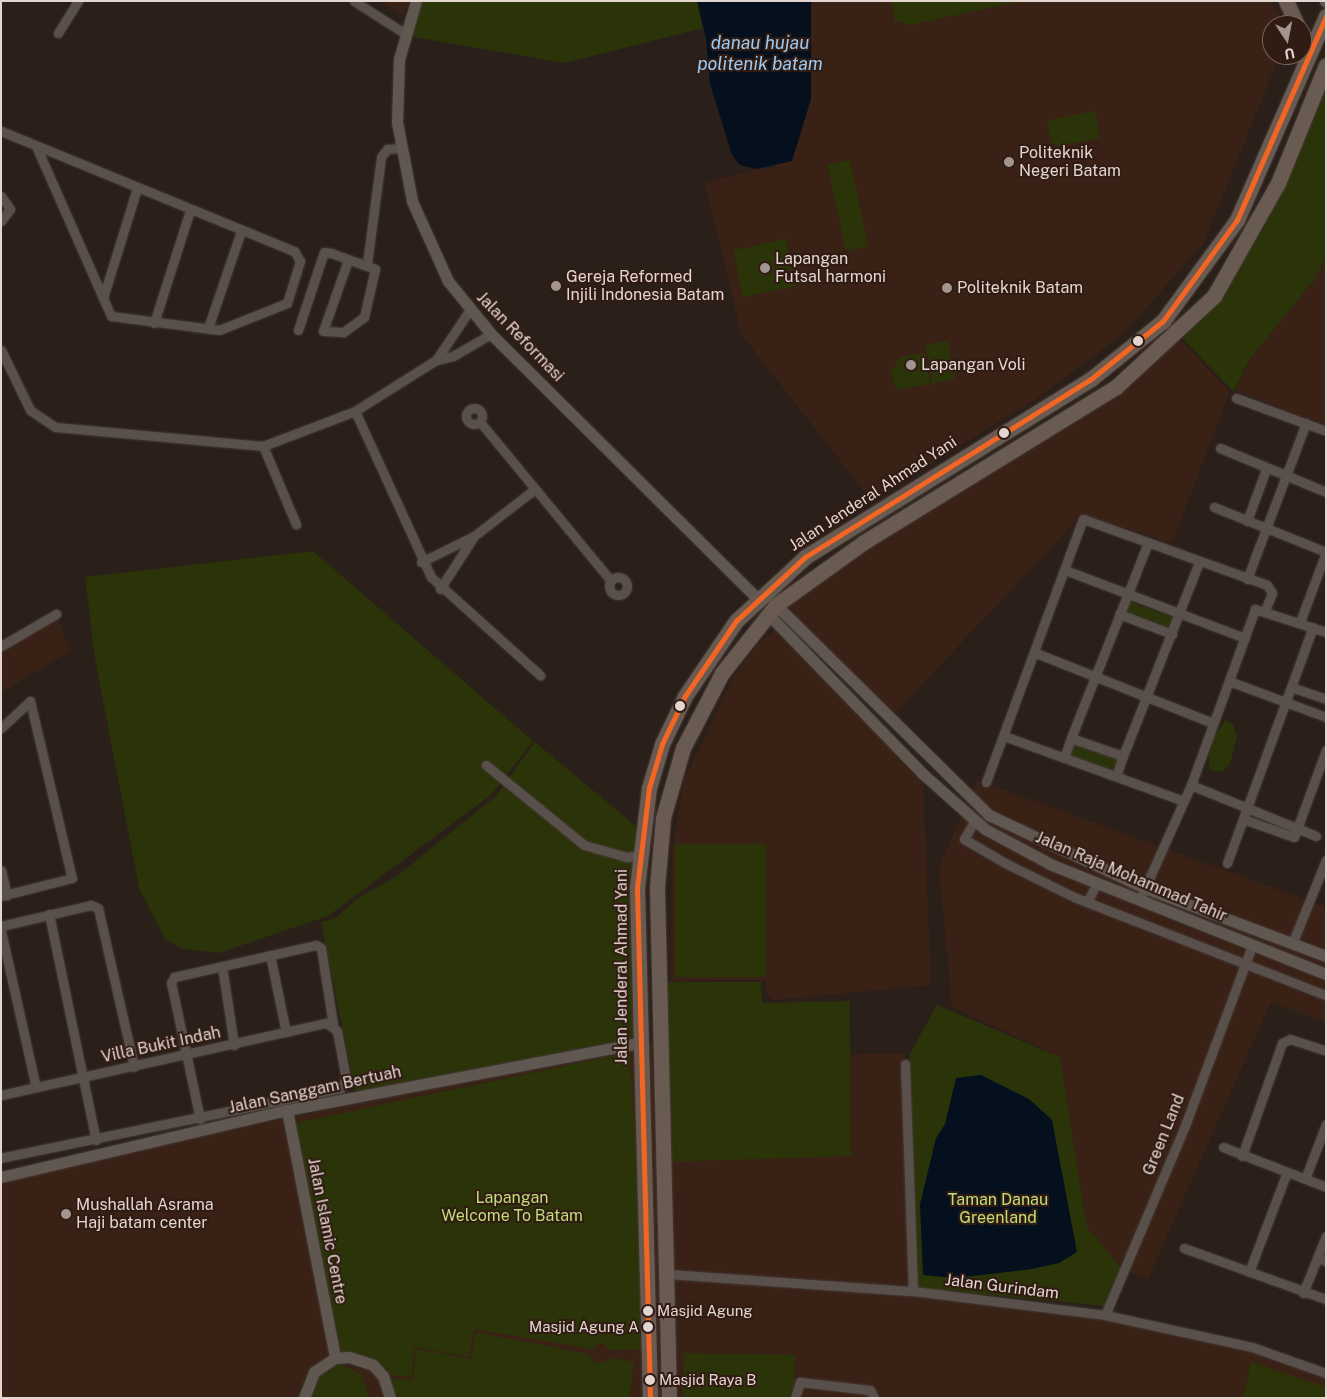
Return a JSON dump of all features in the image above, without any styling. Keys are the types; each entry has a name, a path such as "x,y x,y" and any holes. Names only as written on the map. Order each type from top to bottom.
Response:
{"highway":[{"path":"1286,1 1292,15"},
{"name":"Jalan Jenderal Ahmad Yani","path":"1312,42 1326,16"},
{"name":"Jalan Jenderal Ahmad Yani","path":"650,1398 644,1166 638,1043 640,855 650,788 662,744 704,662 757,598 805,557 1091,380 1153,330 1181,302 1237,220 1300,65"},
{"path":"669,1398 668,1274 658,887 668,795 683,748 722,673 773,610 864,542 1116,387 1166,344 1214,296 1257,227 1322,82 1326,65"},
{"path":"1153,330 1164,336 1166,344"},
{"path":"644,1166 664,1166"}],"street":[{"path":"58,33 78,1"},
{"path":"354,1 404,33"},
{"name":"Jalan Reformasi","path":"416,1 404,33 396,103 401,148 422,231 469,311 757,598"},
{"path":"1,132 298,255 290,296 281,308 235,327 208,328 116,318 103,298 37,148"},
{"path":"367,264 382,157 387,149 401,148"},
{"path":"103,298 137,188"},
{"path":"1,196 10,209 1,221"},
{"path":"154,323 190,210"},
{"path":"208,328 241,231"},
{"path":"298,330 321,254 328,252 348,260 367,264 376,272 366,314 343,332 326,334 323,325 348,260"},
{"path":"436,360 469,311"},
{"path":"1,350 30,410 55,427 263,446 355,411 436,360 454,356 491,334"},
{"path":"1236,398 1326,430"},
{"path":"355,411 421,562 440,590 540,675"},
{"path":"480,422 611,581"},
{"path":"1246,580 1264,527 1306,423"},
{"path":"263,446 296,524"},
{"path":"1220,448 1266,469 1326,492"},
{"path":"1247,521 1266,469"},
{"path":"421,562 474,536 535,489"},
{"path":"1214,507 1326,552 1300,622"},
{"path":"986,782 1036,653 1083,519 1270,588 1265,610"},
{"path":"440,590 474,536"},
{"path":"1064,758 1148,544"},
{"path":"1116,776 1149,697 1199,562"},
{"path":"1065,570 1245,638"},
{"path":"1140,899 1191,785 1255,609 1265,610 1326,632"},
{"name":"Jalan Raja Mohammad Tahir","path":"773,610 923,774 975,820 1052,866 1140,899 1252,946 1326,974"},
{"name":"Jalan Raja Mohammad Tahir","path":"773,610 980,809 1052,847 1146,888 1326,956"},
{"path":"1,646 56,614"},
{"path":"1119,614 1172,634"},
{"path":"1227,863 1313,627"},
{"path":"1036,653 1213,723"},
{"path":"1229,681 1326,717"},
{"path":"1291,687 1326,699"},
{"path":"1,728 30,701 72,878 4,896 1,870"},
{"path":"1004,736 1184,801"},
{"path":"1072,738 1123,756"},
{"path":"1243,819 1289,838 1298,828 1326,750"},
{"path":"486,765 584,844 627,857 640,855"},
{"path":"1191,785 1248,805 1316,836"},
{"path":"975,820 964,834 966,840 1087,902 1326,995"},
{"path":"1292,944 1322,883 1326,860"},
{"path":"1087,902 1097,883"},
{"path":"1,926 91,904 100,911 134,1067"},
{"path":"49,914 96,1140"},
{"path":"1,931 36,1088"},
{"path":"1,1158 200,1119 343,1087 346,1079 330,1024 320,948 310,945 172,979 185,1055 200,1119"},
{"name":"Green Land","path":"1104,1315 1186,1124 1244,963 1252,946"},
{"path":"270,955 286,1032"},
{"path":"222,966 234,1045"},
{"name":"Villa Bukit Indah","path":"1,1095 330,1024"},
{"path":"1242,1156 1282,1043 1293,1040 1326,1051"},
{"name":"Jalan Sanggam Bertuah","path":"1,1177 287,1110 638,1043"},
{"path":"905,1064 913,1291"},
{"name":"Jalan Islamic Centre","path":"287,1110 335,1358"},
{"path":"1305,1179 1326,1124"},
{"path":"1223,1147 1242,1156 1326,1187"},
{"path":"1249,1272 1286,1172"},
{"path":"1303,1293 1322,1259 1326,1236"},
{"path":"1184,1248 1325,1300"},
{"name":"Jalan Gurindam","path":"668,1274 913,1291 1104,1315 1252,1347 1326,1373"},
{"path":"304,1398 314,1372 335,1358 356,1358 373,1365 388,1385 390,1398"},
{"path":"795,1398 800,1382 870,1390 874,1398"}],"shaded area":[{"path":"378,1 409,1 403,14"},
{"name":"Politeknik Batam","path":"811,1 1271,1 1279,15 1262,15 1262,65 1276,65 1203,244 1124,333 1038,398 871,500 741,334 705,183 756,169 775,168 811,99"},
{"path":"1326,256 1326,425 1236,391 1249,360 1314,280"},
{"path":"1179,338 1230,392 1172,543 1083,514 895,713 784,607 826,571 1117,391"},
{"path":"56,614 70,651 1,693 1,646"},
{"path":"777,629 923,779 931,985 773,1000 767,994 765,980 671,981 672,851 684,780 734,676 759,642"},
{"path":"977,780 1326,907 1326,1023 1271,1002 1148,1279 1121,1268 1087,1227 1060,1057 952,1007 939,867"},
{"path":"687,1036 687,1060 905,1053 913,1291 1029,1304 1252,1347 1326,1373 1326,1398 1,1398 1,1177"}],"green space":[{"path":"420,1 697,1 703,28 564,63 408,36"},
{"path":"892,1 1023,1 909,25 894,20"},
{"path":"1326,65 1326,256 1314,280 1249,360 1234,392 1178,334 1237,259"},
{"path":"1095,111 1100,138 1058,146 1051,142 1047,120"},
{"path":"850,160 868,246 846,251 828,165"},
{"name":"Lapangan Futsal harmoni","path":"786,239 796,286 743,297 733,250"},
{"path":"948,341 955,379 932,383 925,345"},
{"name":"Lapangan Voli","path":"925,353 930,384 897,390 890,373 900,357"},
{"path":"313,551 533,741 491,795 328,916 219,953 183,949 165,939 139,888 95,659 85,577"},
{"path":"1128,601 1174,618 1170,628 1124,611"},
{"path":"1225,720 1233,724 1237,737 1230,764 1222,772 1209,770 1209,746"},
{"path":"1073,741 1120,757 1115,773 1067,757"},
{"path":"535,742 637,827 630,889 634,1038 356,1094 321,922 336,918 358,898 397,876 495,797"},
{"path":"675,844 766,844 766,977 675,977"},
{"path":"663,982 761,982 762,1003 850,1001 851,1156 667,1162"},
{"name":"Taman Danau Greenland","path":"937,1005 1060,1057 1087,1227 1121,1268 1105,1306 915,1288 909,1055"},
{"name":"Lapangan Welcome To Batam","path":"630,1052 646,1349 610,1350 603,1343 591,1349 474,1329 469,1357 414,1347 412,1377 376,1374 365,1362 329,1353 286,1125"},
{"path":"476,1332 588,1354 596,1364 613,1358 634,1362 629,1398 392,1398 387,1378 413,1380 416,1349 471,1359"},
{"path":"684,1353 795,1355 794,1398 683,1398"},
{"path":"1251,1362 1326,1387 1326,1398 1243,1398"},
{"path":"327,1363 339,1363 361,1374 370,1398 297,1398 306,1376"}],"water":[{"name":"danau hujau politenik batam","path":"697,1 811,1 811,99 792,161 756,169 740,165 732,155 710,84 706,38"},
{"path":"981,1075 1029,1099 1052,1120 1077,1252 1059,1263 1032,1269 956,1278 923,1275 920,1204 936,1138 945,1124 956,1078"}],"transit line":[{"path":"650,1398 637,888 649,788 662,744 685,696 736,621 805,557 1091,379 1163,321 1237,220 1326,16"}],"place":[{"name":"Politeknik Negeri Batam","path":"1009,162"},
{"name":"Lapangan Futsal harmoni","path":"765,268"},
{"name":"Gereja Reformed Injili Indonesia Batam","path":"556,286"},
{"name":"Politeknik Batam","path":"947,288"},
{"name":"Lapangan Voli","path":"911,365"},
{"name":"Mushallah Asrama Haji batam center","path":"66,1214"},
{"name":"Masjid Agung","path":"648,1311"},
{"name":"Masjid Agung A","path":"648,1327"},
{"name":"Masjid Raya B","path":"650,1380"}]}
